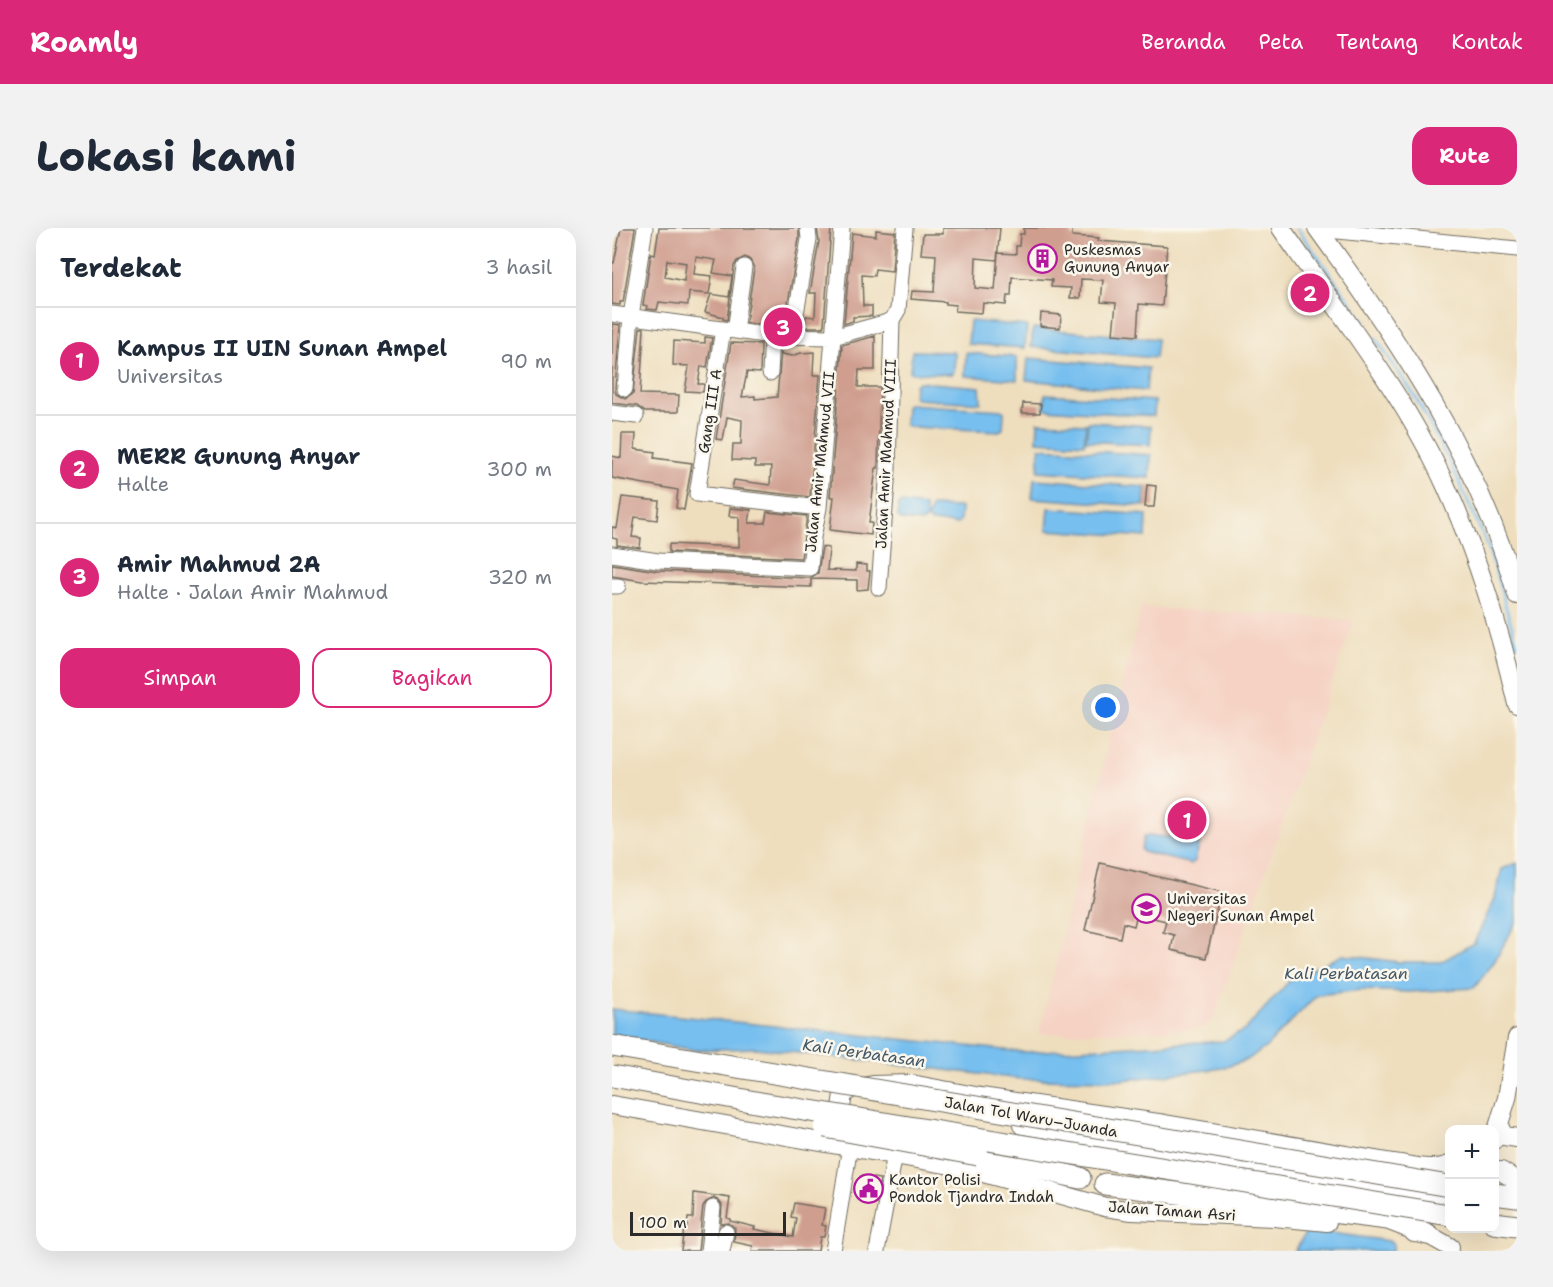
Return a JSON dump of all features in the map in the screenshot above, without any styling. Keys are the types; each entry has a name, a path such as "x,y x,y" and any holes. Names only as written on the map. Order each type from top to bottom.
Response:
{"highway":[{"name":"Jalan Tol Waru–Juanda","path":"612,1046 1445,1195"},
{"name":"Jalan Tol Waru–Juanda","path":"612,1076 784,1107 1445,1196"},
{"path":"639,1081 662,1093 724,1107 891,1141 978,1155 1080,1178"},
{"path":"1499,1191 1516,1181"},
{"path":"1104,1184 1388,1219 1426,1234"},
{"path":"1499,1224 1517,1226"}],"main road":[{"path":"1281,228 1405,410 1444,483 1480,570 1502,638 1517,704"},
{"path":"1318,229 1385,324 1434,402 1476,484 1517,595"},
{"path":"1359,340 1385,324"},
{"path":"1496,1125 1507,1098 1517,1038"},
{"path":"612,1055 1445,1195"},
{"path":"843,1094 851,1089 873,1085 911,1084 1393,1163 1445,1167"},
{"path":"842,1145 843,1094"},
{"name":"Jalan Taman Asri","path":"612,1105 974,1170 1082,1202 1123,1210 1274,1216 1426,1234 1452,1249"},
{"path":"1499,1134 1508,1138 1517,1138"},
{"path":"1499,1171 1516,1181"},
{"path":"1445,1201 1439,1210 1439,1223 1443,1236 1452,1249"}],"street":[{"path":"624,389 631,316 645,228"},
{"name":"Jalan Amir Mahmud VII","path":"612,554 658,561 810,568 819,508 842,228"},
{"name":"Jalan Amir Mahmud VIII","path":"879,588 888,469 892,320 898,310 906,228"},
{"path":"1318,229 1517,249"},
{"path":"792,337 809,239 808,230"},
{"name":"Gang III A","path":"744,267 729,330 697,494 819,508"},
{"path":"612,314 792,337 833,337 892,320"},
{"path":"770,373 772,336"},
{"path":"612,413 636,416"},
{"path":"833,1251 842,1145"},
{"path":"878,1251 895,1154"},
{"path":"708,1251 713,1208"},
{"path":"722,1251 726,1232"}],"shaded area":[{"path":"1141,607 1354,620 1213,1021 1205,1027 1191,1030 1039,1034"}],"water":[{"path":"970,321 1027,326 1025,348 968,344"},
{"path":"1033,328 1157,339 1155,358 1031,347"},
{"path":"912,351 953,352 955,354 954,372 952,374 912,373 910,371"},
{"path":"966,353 1017,357 1017,380 965,376"},
{"path":"1028,358 1148,368 1146,391 1026,380"},
{"path":"919,382 980,387 981,403 916,399 915,385"},
{"path":"1045,394 1155,401 1154,416 1044,409"},
{"path":"908,404 1001,410 1004,412 1003,429 999,431 909,427 905,424"},
{"path":"1038,422 1086,424 1084,444 1037,441"},
{"path":"1088,422 1151,426 1150,445 1086,441"},
{"path":"1040,448 1151,455 1150,478 1038,471"},
{"path":"1034,479 1145,487 1144,506 1032,498"},
{"path":"901,503 925,506 926,517 929,515 931,506 959,507 961,508 960,521 957,524 931,522 927,519 922,522 901,520 898,518 898,506"},
{"path":"1049,508 1147,515 1146,537 1047,530"},
{"path":"1144,836 1201,838 1195,861 1191,864 1143,852 1141,849"},
{"name":"Kali Perbatasan","path":"1517,863 1517,921 1494,962 1474,988 1409,992 1361,990 1317,995 1266,1047 1247,1060 1223,1068 1123,1080 1022,1079 756,1048 694,1050 612,1035 612,1009 1024,1052 1224,1041 1245,1030 1292,978 1343,955 1399,962 1441,962 1474,943 1495,898 1502,869"},
{"path":"1310,1230 1389,1241 1393,1243 1393,1251 1295,1251 1306,1232"}],"building":[{"path":"621,228 635,228 623,302 620,302 620,305 612,304 612,262 614,263"},
{"path":"659,228 799,228 784,326 746,323 754,268 750,260 745,257 737,261 734,266 727,320 705,312 711,294 729,297 732,276 713,273 716,260 696,257 694,274 712,276 709,294 689,292 688,305 659,302 657,310 647,309 648,306 643,305 651,254 655,255","holes":["667,260 686,263 684,281 665,277"]},
{"path":"817,228 831,228 824,324 823,327 804,327 806,316 815,317 816,293 810,293 819,241"},
{"path":"943,228 1000,228 997,260 976,258 975,288 995,290 998,253 1016,254 1016,246 1019,246 1020,234 1024,234 1024,228 1072,228 1072,236 1099,238 1098,241 1167,246 1162,306 1139,304 1137,336 1113,334 1116,303 1101,302 1103,280 1081,279 1080,298 1070,298 1071,288 1051,287 1052,280 1012,277 1011,296 1007,296 1006,305 983,303 982,313 955,311 956,305 946,304 946,302 911,299 912,291 934,292 936,255 921,254 923,234 943,234"},
{"path":"876,230 895,232 892,271 875,269 874,276 862,275 863,306 872,306 872,316 853,317 853,321 844,324 852,233 876,236"},
{"path":"1041,313 1061,315 1060,328 1040,326"},
{"path":"612,324 620,325 616,394 625,399 633,394 640,328 644,328 640,394 679,395 678,412 645,412 637,406 612,403"},
{"path":"875,336 875,370 859,370 858,387 880,387 878,468 876,468 869,523 872,523 871,535 830,530 834,497 830,497 842,345"},
{"path":"705,337 712,338 707,367 701,366 698,384 704,384 703,392 685,391 689,366 673,365 674,341 705,343"},
{"path":"731,343 761,344 760,373 747,372 742,397 755,396 755,399 777,397 781,352 792,356 814,352 813,375 820,375 810,497 732,488 734,480 770,485 771,467 755,467 755,461 732,460 733,444 741,444 742,420 727,417 723,440 716,439"},
{"path":"1023,403 1041,404 1040,413 1022,413"},
{"path":"622,434 636,434 635,449 655,452 654,458 692,463 684,510 676,508 678,490 612,478 612,456 621,458"},
{"path":"1147,485 1156,486 1154,507 1145,507"},
{"path":"622,497 659,501 657,520 635,517 632,537 641,538 640,548 617,545 617,539 612,538 612,527 617,528"},
{"path":"730,508 751,510 749,523 765,523 767,512 807,516 801,558 669,552 669,544 739,547 739,517 729,516"},
{"path":"822,547 829,548 827,570 856,571 856,564 867,565 867,571 870,571 868,589 857,590 857,580 811,579 811,587 642,581 612,576 612,564 657,571 810,578 818,573"},
{"path":"1100,863 1222,892 1206,958 1171,950 1174,935 1163,932 1166,921 1137,914 1134,926 1123,923 1120,938 1085,930"},
{"name":"Kantor Polisi Pondok Tjandra Indah","path":"861,1176 880,1179 876,1203 857,1199"},
{"path":"694,1193 730,1198 727,1218 730,1221 755,1227 754,1229 793,1237 796,1218 791,1217 794,1203 825,1208 822,1225 826,1226 824,1237 820,1237 818,1251 752,1251 753,1246 734,1242 735,1228 729,1223 721,1224 722,1205 714,1198 703,1206 698,1251 681,1251 684,1228 687,1228 688,1218 693,1218"}],"waterway":[{"path":"1297,228 1365,323"},
{"path":"1376,339 1416,398 1455,473 1488,546 1517,645"}],"place":[{"name":"Puskesmas Gunung Anyar","path":"1043,259"},
{"name":"MERR Gunung Anyar","path":"1310,293"},
{"name":"Amir Mahmud 2A","path":"783,327"},
{"name":"Kampus II UIN Sunan Ampel","path":"1187,820"},
{"name":"Universitas Negeri Sunan Ampel","path":"1146,908"},
{"name":"Kantor Polisi Pondok Tjandra Indah","path":"868,1189"}]}
